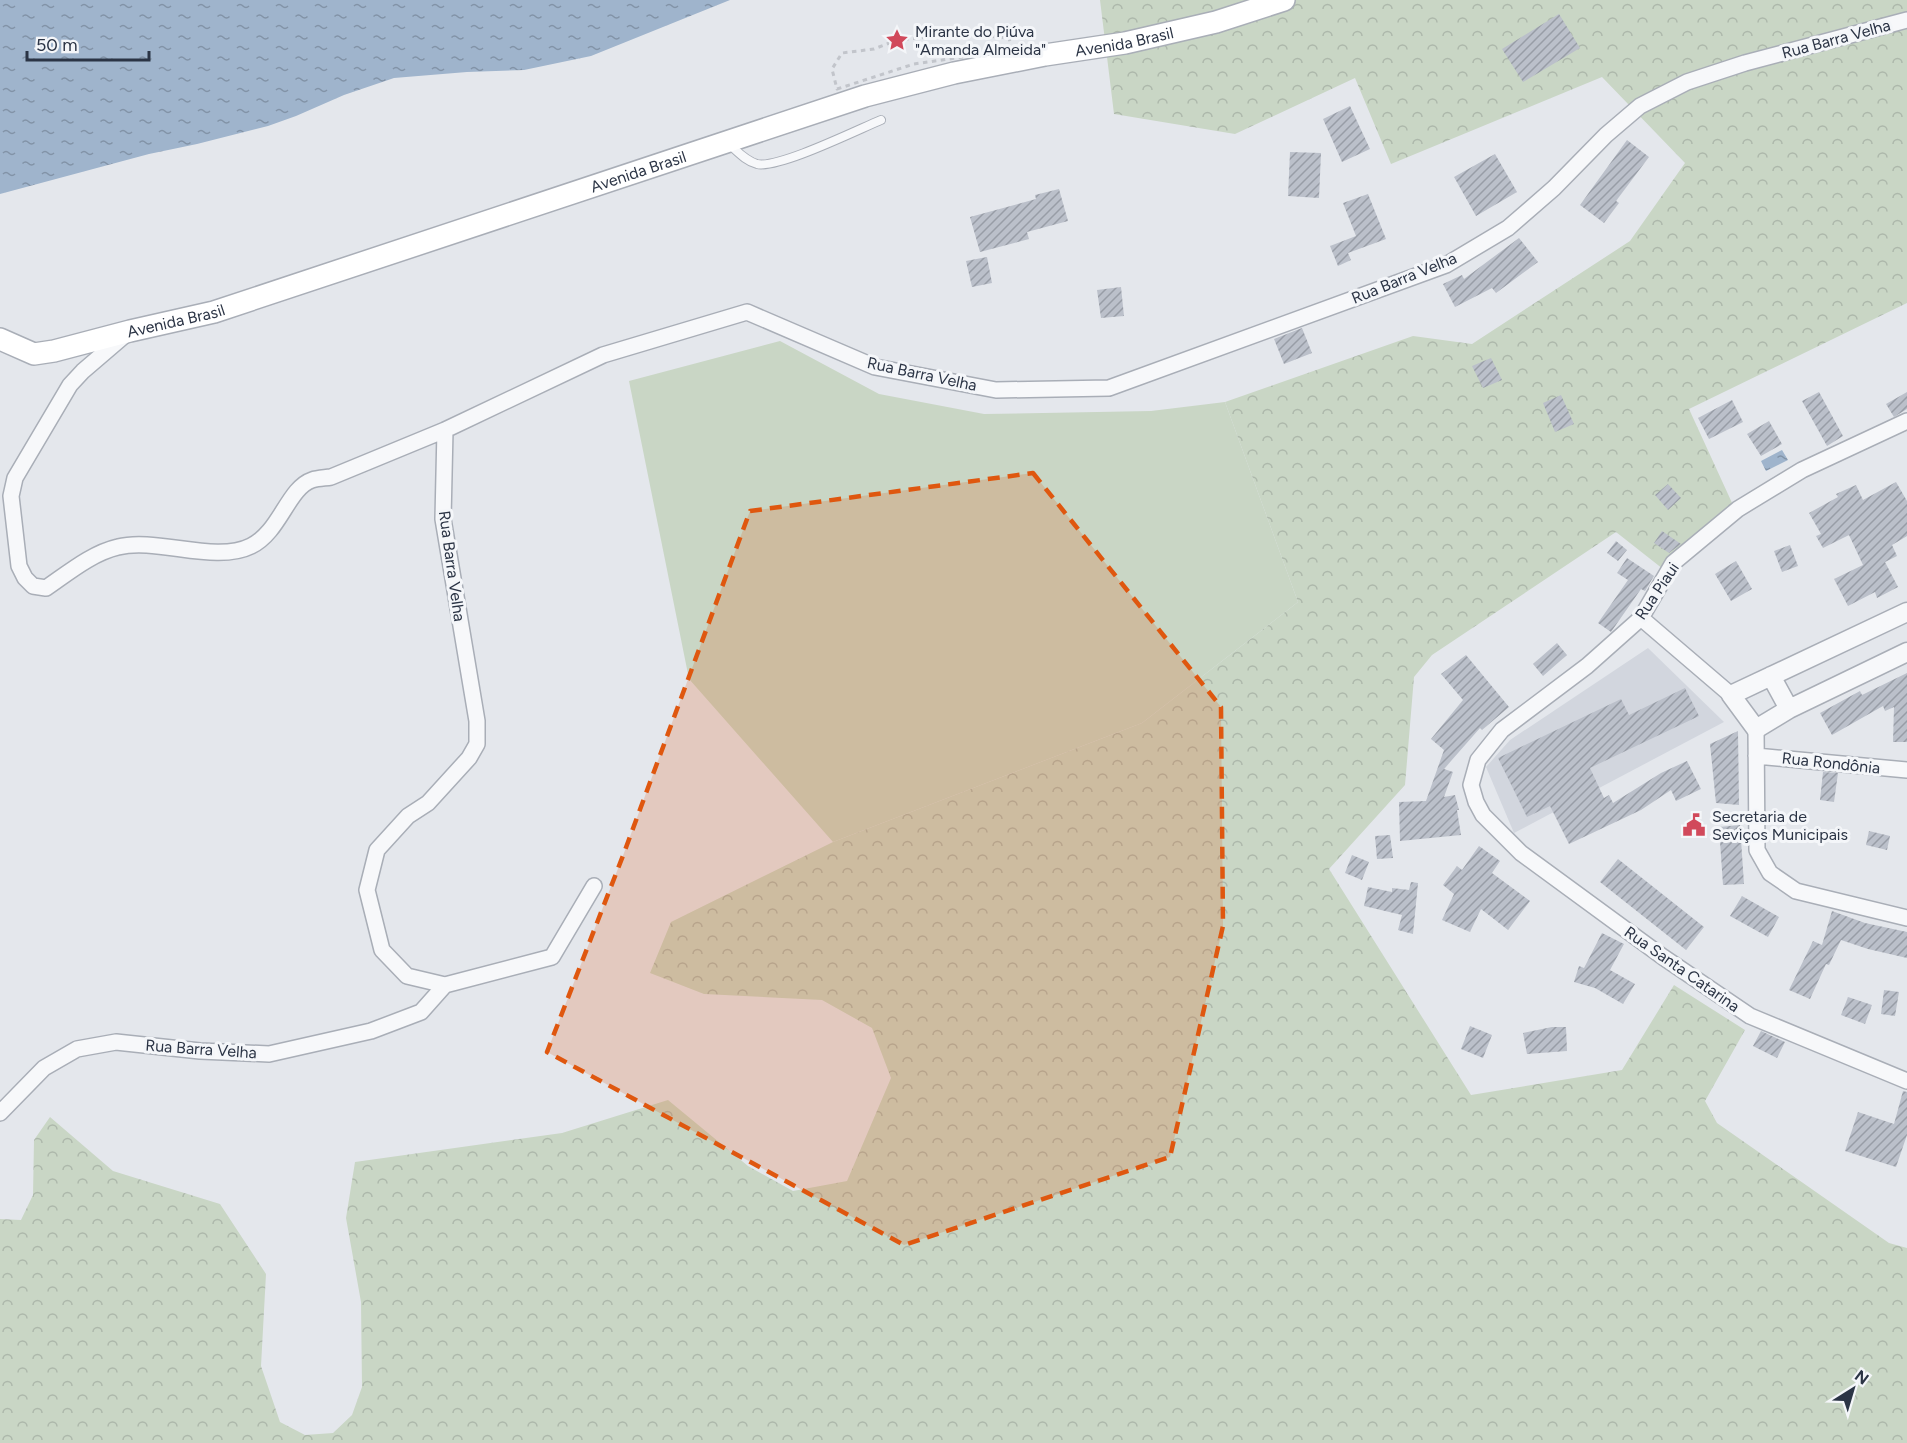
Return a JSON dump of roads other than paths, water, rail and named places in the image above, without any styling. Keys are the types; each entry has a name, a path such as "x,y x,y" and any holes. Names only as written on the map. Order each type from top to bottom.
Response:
{"main road":[{"name":"Avenida Brasil","path":"0,339 34,354 214,312 865,96 954,73 1045,55 1125,44 1216,22 1284,0"}],"street":[{"name":"Rua Barra Velha","path":"594,886 552,957 446,985 406,976 382,950 367,890 377,850 408,816 428,803 469,758 477,744 477,721 443,519 445,430 603,355 747,312 875,367 996,390 1109,388 1446,265 1508,228 1554,188 1606,135 1640,106 1687,82 1745,63 1907,20"},
{"path":"130,331 70,385 15,478 11,496 19,566 25,578 33,586 46,588 93,557 117,547 138,544 227,552 250,547 276,525 296,492 311,480 331,477 445,430"},
{"name":"Rua Piaui","path":"1483,815 1471,785 1478,760 1502,730 1587,666 1641,618 1673,563 1738,509 1802,470 1907,421"},
{"path":"1731,695 1907,612"},
{"path":"1641,618 1731,695 1756,729 1757,850 1770,873 1796,891 1907,918"},
{"path":"1756,729 1790,709 1907,652"},
{"path":"1771,676 1790,709"},
{"name":"Rua Rondônia","path":"1756,756 1907,770"},
{"name":"Rua Santa Catarina","path":"1483,815 1521,853 1663,957 1750,1016 1907,1081"},
{"name":"Rua Barra Velha","path":"0,1113 44,1068 78,1049 116,1042 200,1051 269,1054 371,1031 421,1012 446,985"}],"lane":[{"path":"726,142 746,159 758,164 778,163 881,120"}],"water":[{"path":"0,0 730,0 591,56 524,70 394,78 344,95 268,126 149,154 0,194"},
{"path":"1782,450 1788,460 1766,471 1761,461"}],"place":[{"name":"Mirante do Piúva \"Amanda Almeida\"","path":"897,40"},
{"name":"Secretaria de Seviços Municipais","path":"1694,825"}]}
